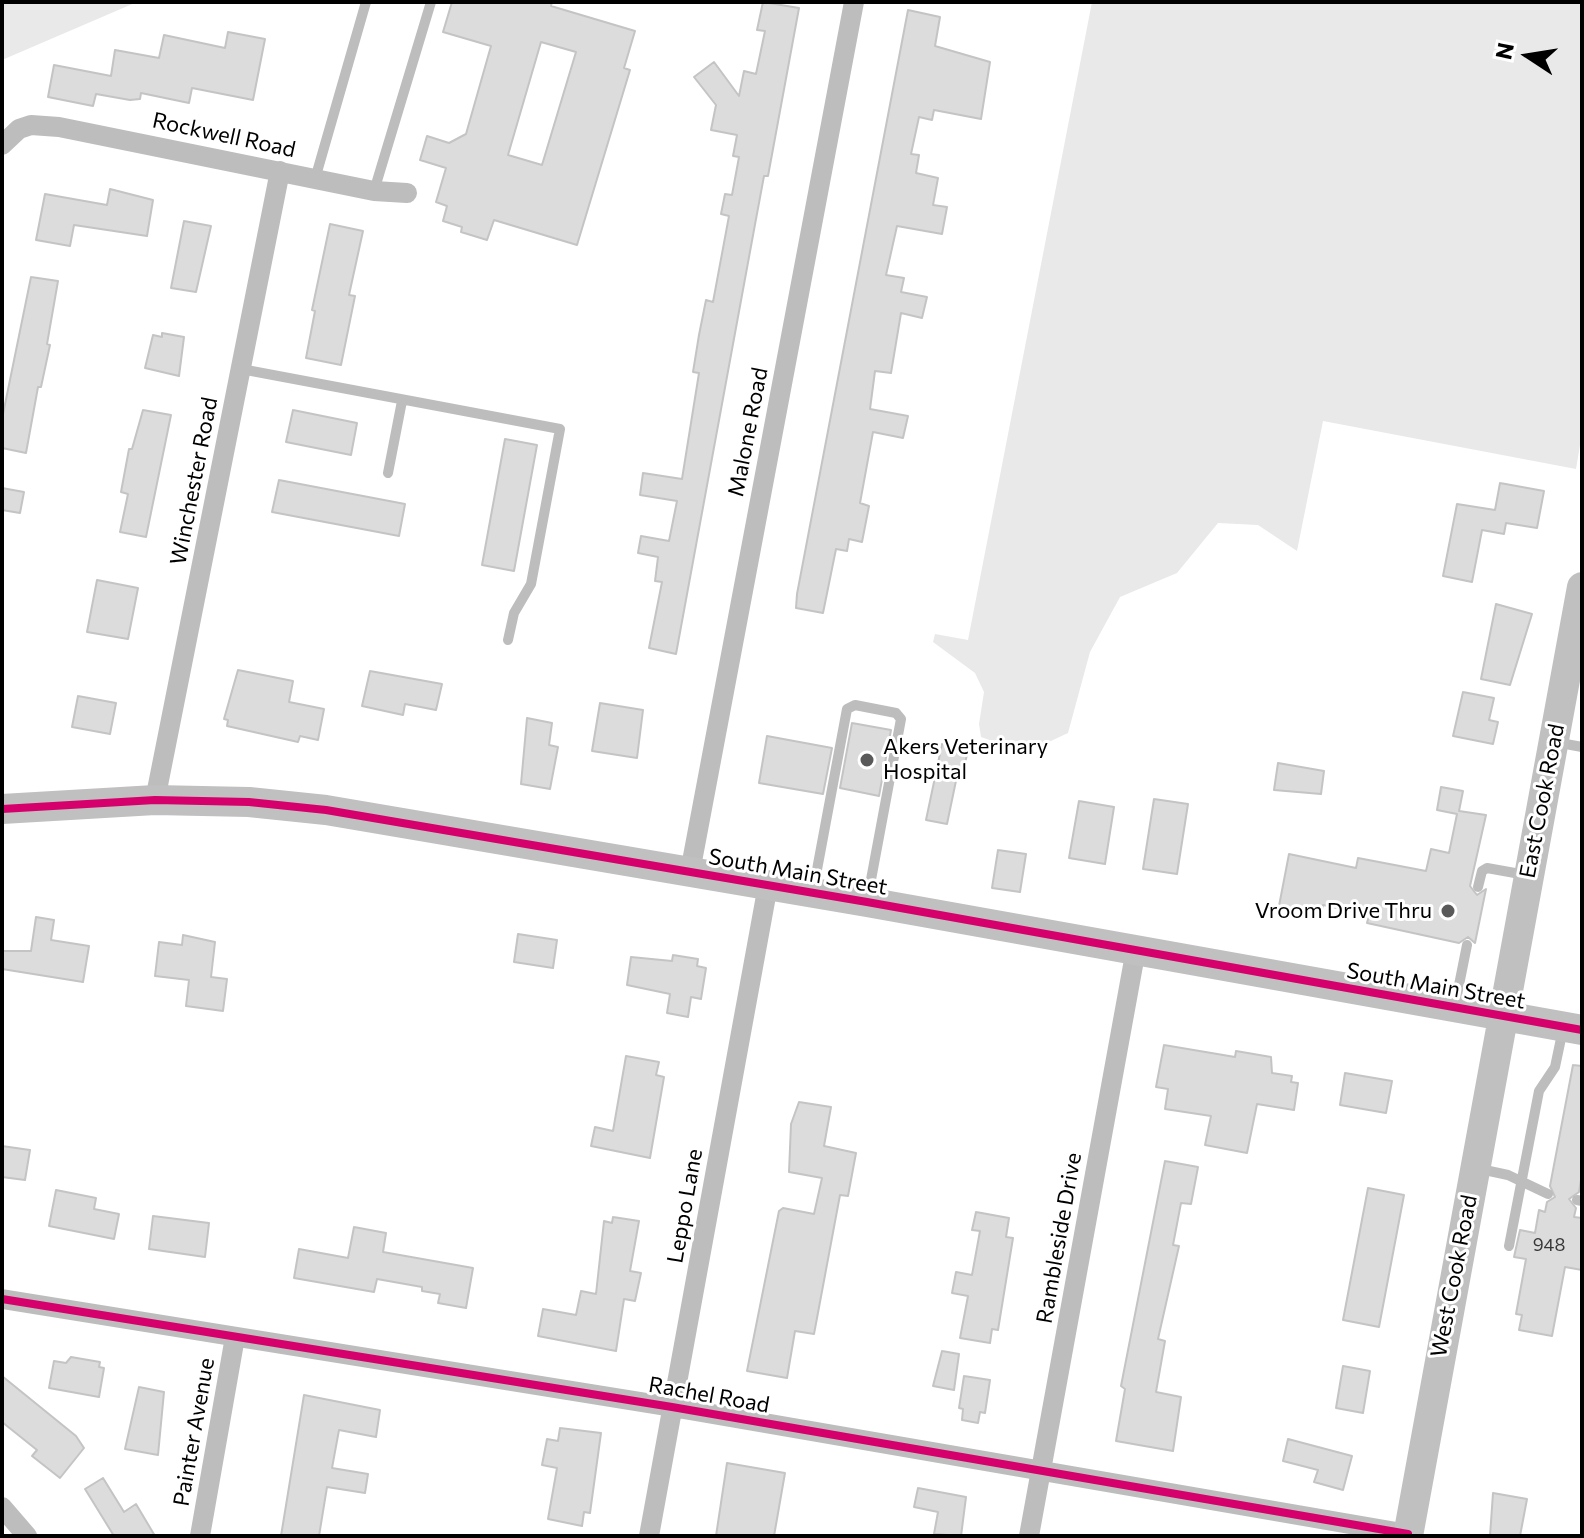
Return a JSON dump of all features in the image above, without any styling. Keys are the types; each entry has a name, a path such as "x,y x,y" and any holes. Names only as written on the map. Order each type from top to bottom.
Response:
{"street":[{"name":"Malone Road","path":"690,872 854,2"},
{"name":"Rockwell Road","path":"2,145 19,129 31,125 59,127 374,191 407,193"},
{"name":"Winchester Road","path":"155,800 280,171"},
{"name":"East Cook Road","path":"1501,1016 1529,876 1568,744 1582,587"},
{"name":"South Main Street","path":"2,809 155,800 249,802 326,810 1136,949 1572,1028"},
{"name":"Leppo Lane","path":"649,1536 768,885"},
{"name":"Rambleside Drive","path":"1029,1536 1136,949"},
{"name":"West Cook Road","path":"1408,1535 1501,1016"},
{"name":"Rachel Road","path":"2,1299 672,1407 1408,1535"},
{"name":"Painter Avenue","path":"200,1536 235,1337"},
{"path":"2,1507 27,1536"}],"lane":[{"path":"315,179 366,2"},
{"path":"374,191 431,2"},
{"path":"241,369 560,429 531,584 514,613 508,640"},
{"path":"388,473 402,401"},
{"path":"812,893 847,709 855,705 896,713 901,719 867,902"},
{"path":"1478,887 1482,871 1487,868 1529,876"},
{"path":"1455,1007 1467,945"},
{"path":"1509,1246 1539,1091 1555,1067 1572,1028"},
{"path":"1474,1167 1548,1194"}],"shaded area":[{"path":"2,2 137,2 2,60"},
{"path":"1092,2 1582,2 1582,433 1576,469 1323,421 1297,551 1258,525 1218,523 1177,573 1120,597 1090,652 1068,733 1038,747 1018,750 981,737 979,724 984,692 975,673 933,642 935,634 968,640"}],"building":[{"path":"452,2 552,2 551,6 635,31 624,68 630,70 577,245 494,220 487,240 461,232 462,227 443,221 447,206 436,202 446,168 420,160 427,136 449,143 466,134 491,46 443,32","holes":["541,42 576,52 542,165 508,155"]},
{"path":"763,2 799,8 768,176 764,176 676,654 649,648 662,582 655,581 658,557 638,553 641,536 669,541 677,501 640,495 643,473 682,479 699,373 693,372 699,335 706,300 713,302 729,216 721,214 725,194 732,195 739,157 733,156 737,135 711,130 716,105 694,77 714,62 739,96 744,71 756,74 765,31 757,30"},
{"path":"908,10 940,17 935,46 990,62 981,119 934,110 932,120 919,117 911,154 919,155 916,173 938,178 933,205 947,207 942,234 897,226 886,275 904,278 901,292 927,297 922,318 901,313 891,373 875,371 870,409 908,416 903,438 873,432 860,503 869,506 862,542 849,539 847,551 836,549 823,613 796,608 797,594"},
{"path":"228,32 265,39 253,100 192,88 189,103 141,93 140,99 130,100 96,94 93,106 48,97 54,65 111,76 115,50 159,58 164,35 225,48"},
{"path":"110,189 153,200 147,236 74,225 70,246 36,240 45,194 107,205"},
{"path":"184,221 211,226 196,292 171,288"},
{"path":"330,224 363,231 349,295 355,296 341,365 306,358 315,311 312,310"},
{"path":"31,277 58,281 47,344 50,345 41,387 38,387 26,453 2,448 2,419"},
{"path":"162,333 184,337 179,376 145,368 153,335 162,337"},
{"path":"143,410 171,415 146,537 120,532 128,494 121,492 129,449 132,449"},
{"path":"293,410 357,423 351,455 286,442"},
{"path":"505,439 537,445 514,571 482,565"},
{"path":"279,480 405,504 399,536 272,512"},
{"path":"1500,483 1544,491 1537,528 1506,523 1504,534 1482,530 1472,582 1443,576 1457,504 1495,510"},
{"path":"2,488 24,492 20,513 2,510"},
{"path":"97,580 138,588 128,639 87,632"},
{"path":"1496,604 1532,614 1510,685 1481,679"},
{"path":"238,670 293,681 289,702 324,709 318,740 300,736 298,742 227,726 228,720 224,719"},
{"path":"370,671 442,684 436,710 405,704 403,715 362,706"},
{"path":"1463,692 1494,698 1489,720 1498,722 1493,744 1453,736"},
{"path":"78,696 116,703 110,734 72,727"},
{"path":"600,703 643,710 637,758 592,751"},
{"path":"527,718 552,723 549,745 558,747 550,789 521,784"},
{"name":"Akers Veterinary Hospital","path":"852,723 891,730 879,796 840,788"},
{"path":"767,736 832,748 823,794 759,783"},
{"path":"942,744 968,750 962,777 957,776 947,824 926,820"},
{"path":"1278,763 1324,771 1321,794 1274,790"},
{"path":"1441,787 1463,791 1459,811 1486,815 1470,886 1477,895 1486,889 1475,943 1468,937 1459,943 1367,923 1369,915 1323,905 1321,914 1279,906 1289,854 1356,868 1358,858 1426,871 1431,849 1449,853 1457,814 1437,810"},
{"path":"1154,799 1188,804 1177,874 1143,869"},
{"path":"1079,801 1114,807 1105,864 1069,858"},
{"path":"998,850 1026,854 1020,892 992,888"},
{"path":"36,917 54,920 51,940 89,946 83,982 2,969 2,951 31,951"},
{"path":"518,934 557,940 553,968 514,962"},
{"path":"183,935 215,942 211,977 227,979 223,1011 186,1006 189,980 155,976 159,942 182,945"},
{"path":"673,955 698,959 697,966 706,968 701,999 691,997 688,1017 667,1013 670,994 627,985 631,957 672,961"},
{"path":"1164,1045 1235,1057 1236,1051 1271,1057 1272,1073 1292,1076 1291,1082 1298,1083 1294,1110 1257,1104 1247,1153 1205,1145 1211,1116 1165,1109 1168,1089 1156,1087"},
{"path":"626,1056 659,1062 656,1075 664,1077 650,1158 591,1146 595,1127 613,1131"},
{"path":"1573,1065 1582,1066 1582,1174 1579,1192 1569,1199 1576,1208 1574,1217 1582,1218 1582,1270 1565,1267 1552,1336 1519,1330 1522,1315 1516,1314 1526,1259 1514,1257 1520,1230 1535,1233 1539,1210 1545,1212 1547,1202 1555,1197 1550,1186"},
{"path":"1345,1073 1392,1081 1386,1113 1340,1105"},
{"path":"799,1102 831,1107 824,1146 856,1153 848,1196 840,1195 814,1334 795,1331 787,1378 747,1371 779,1211 783,1208 814,1214 822,1178 789,1172 791,1124"},
{"path":"2,1146 30,1150 25,1180 2,1177"},
{"path":"1165,1161 1198,1167 1191,1204 1181,1203 1173,1245 1179,1246 1158,1339 1165,1341 1156,1392 1181,1397 1173,1451 1116,1441 1125,1389 1121,1386"},
{"path":"1368,1188 1404,1195 1379,1327 1343,1320"},
{"path":"56,1190 96,1198 94,1209 119,1214 114,1239 49,1226"},
{"path":"976,1212 1009,1218 1006,1237 1013,1238 998,1330 992,1329 990,1343 960,1338 968,1296 952,1293 956,1272 972,1275 980,1231 972,1230"},
{"path":"153,1216 209,1223 205,1257 149,1249"},
{"path":"613,1217 639,1221 630,1271 641,1273 635,1301 624,1299 616,1351 538,1336 543,1309 576,1315 581,1291 596,1294 604,1221 612,1223"},
{"path":"354,1227 386,1233 383,1252 473,1268 466,1308 438,1303 440,1294 422,1291 422,1287 377,1279 374,1292 294,1278 299,1249 348,1258"},
{"path":"942,1351 959,1354 954,1390 933,1386"},
{"path":"71,1357 100,1362 99,1367 104,1368 99,1397 49,1388 54,1361 66,1363"},
{"path":"1343,1366 1370,1371 1363,1413 1336,1408"},
{"path":"2,1376 76,1436 84,1448 60,1478 32,1456 37,1450 2,1422"},
{"path":"964,1376 990,1380 985,1413 980,1412 978,1423 962,1420 963,1409 959,1408"},
{"path":"139,1387 164,1392 158,1455 125,1449"},
{"path":"304,1395 380,1410 376,1437 339,1430 332,1468 368,1474 365,1493 327,1487 319,1536 281,1536"},
{"path":"560,1428 601,1433 590,1513 584,1512 582,1526 548,1519 557,1468 542,1465 547,1439 558,1441"},
{"path":"1288,1439 1352,1456 1343,1490 1314,1482 1318,1470 1283,1461"},
{"path":"727,1463 785,1473 774,1536 716,1536"},
{"path":"103,1478 124,1512 136,1504 155,1536 114,1536 85,1489"},
{"path":"918,1488 966,1497 961,1536 934,1534 938,1512 914,1507"},
{"path":"1493,1493 1527,1499 1520,1536 1490,1536"}],"cycle path":[{"path":"2,809 155,800 249,802 326,810 867,902 1582,1030"},
{"path":"2,1299 672,1407 1408,1534"}],"place":[{"name":"Akers Veterinary Hospital","path":"867,760"},
{"name":"Vroom Drive Thru","path":"1448,911"}]}
